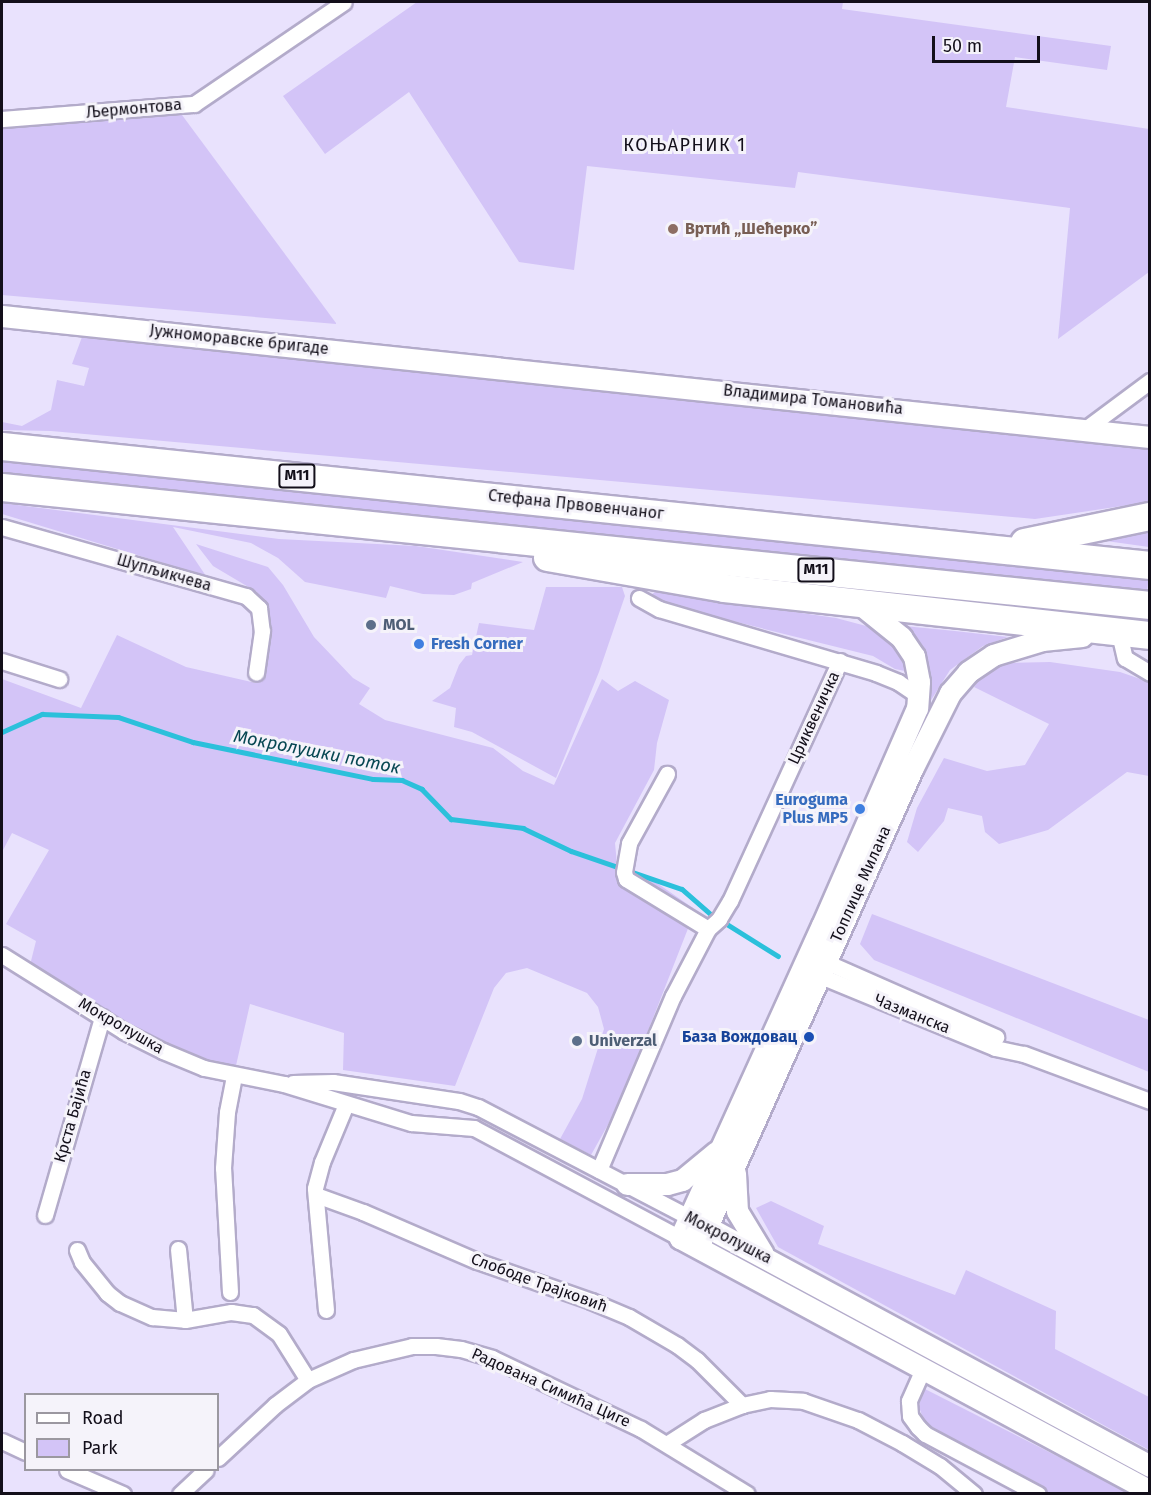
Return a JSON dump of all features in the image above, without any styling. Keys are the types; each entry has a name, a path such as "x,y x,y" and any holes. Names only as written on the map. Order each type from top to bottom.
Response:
{"highway":[{"name":"Стефана Првовенчаног","path":"2,446 1149,565"},
{"name":"M11","path":"2,486 1149,604"},
{"path":"987,547 1085,531 1149,516"},
{"path":"482,536 548,557 724,588 1149,635"}],"main road":[{"name":"Јужноморавске бригаде","path":"2,316 476,365"},
{"name":"Владимира Томановића","path":"476,365 1149,437"},
{"name":"Топлице Милана","path":"860,604 890,627 908,645 916,663 919,696 903,765"},
{"name":"Топлице Милана","path":"689,1243 699,1222 735,1166 814,965 903,765 950,693 968,672 993,655 1042,640 1119,633"},
{"name":"Топлице Милана","path":"699,1222 721,1147 814,965"},
{"path":"627,1184 667,1184 682,1180 721,1147"},
{"path":"735,1166 734,1189 737,1210 765,1257"},
{"name":"Мокролушка","path":"699,1222 1149,1466"},
{"name":"Мокролушка","path":"689,1243 1149,1491"}],"street":[{"name":"Љермонтова","path":"2,119 194,104 344,2"},
{"path":"1084,430 1149,381"},
{"name":"Шупљикчева","path":"2,527 246,596 259,608 262,631 256,673"},
{"name":"Цриквеничка","path":"599,1170 673,996 708,929 719,919 730,901 840,661 659,609 639,598"},
{"path":"1119,633 1125,658 1149,673"},
{"path":"2,661 59,679"},
{"path":"840,661 898,682 919,696"},
{"path":"667,774 628,843 624,872 626,879 708,929"},
{"name":"Мокролушка","path":"2,955 102,1017 163,1051 204,1068 234,1076 284,1084 411,1123 474,1128 689,1243"},
{"name":"Чазманска","path":"814,965 995,1048 1024,1054 1149,1101"},
{"name":"Крста Бајића","path":"45,1215 102,1017"},
{"path":"230,1292 223,1168 227,1112 234,1076"},
{"name":"Мокролушка","path":"284,1084 333,1082 459,1101 491,1113 699,1222"},
{"path":"326,1310 316,1195 322,1162 346,1104"},
{"name":"Слободе Трајковић","path":"316,1195 363,1212 477,1262 591,1301 629,1317 677,1345 697,1360 742,1405"},
{"path":"178,1249 185,1320"},
{"path":"77,1250 96,1282 120,1303 152,1317 185,1320 219,1312 243,1312 253,1315 279,1334 308,1380"},
{"name":"Радована Симића Циге","path":"219,1457 275,1405 308,1380 353,1360 389,1350 412,1346 461,1348 492,1358 668,1443 747,1494"},
{"path":"922,1369 909,1401 910,1416 918,1427 1028,1491"},
{"path":"668,1443 705,1420 742,1405 770,1400 789,1400 858,1420 940,1466 974,1494"},
{"path":"2,1441 24,1451"},
{"path":"69,1471 123,1494"},
{"path":"180,1494 205,1471"}],"green space":[{"path":"417,2 843,2 842,9 1111,46 1107,70 1015,57 1006,107 1149,129 1149,272 1058,339 1070,208 798,172 795,188 587,166 574,270 519,262 409,92 325,154 283,96"},
{"path":"182,115 336,324 2,295 2,127"},
{"path":"82,337 1149,446 1149,502 1035,519 51,431 2,430 2,422 22,426 51,410 57,380 84,386 89,368 72,364"},
{"path":"2,456 1149,577 1147,596 2,476"},
{"path":"2,503 279,539 416,546 523,562 472,583 471,589 454,595 423,594 390,586 386,598 305,582 278,558 251,543 173,527 206,576 2,514"},
{"path":"1149,524 1149,547 1092,539"},
{"path":"196,544 268,567 283,585 314,637 353,678 370,688 359,704 385,720 493,748 523,771 554,785 602,679 618,691 635,681 669,700 657,743 654,770 615,843 618,875 654,881 693,908 689,926 619,1105 591,1155 560,1139 582,1099 604,1029 598,1007 587,993 527,968 506,973 494,988 455,1086 343,1070 344,1033 250,1004 235,1070 190,1056 151,1037 30,965 36,941 6,924 49,850 12,833 2,852 2,679 81,708 117,635 186,667 256,683 265,628 257,592 213,566"},
{"path":"546,587 622,587 625,596 599,672 556,778 472,732 454,727 456,708 432,701 450,688 459,665 466,656 472,655 479,623 534,630"},
{"path":"655,592 836,618 870,627 885,633 908,659 910,672 895,669 873,656 652,601 651,595"},
{"path":"904,626 1008,637 983,646 950,670 928,705 924,657 918,643"},
{"path":"1050,662 1120,672 1149,682 1149,776 1127,772 1048,830 999,844 985,832 982,816 948,808 944,821 918,852 907,842 917,808 944,758 987,771 1025,765 1049,724 974,687 984,674 1002,663"},
{"path":"872,914 1149,1020 1149,1072 874,960 860,944"},
{"path":"771,1201 824,1226 818,1244 955,1295 966,1270 1056,1311 1055,1349 1149,1397 1149,1450 778,1247 756,1208"},
{"path":"923,1388 1130,1493 1027,1493 924,1421 919,1407"}],"waterway":[{"name":"Мокролушки поток","path":"2,732 42,714 118,717 193,742 373,779 402,780 422,789 451,819 523,828 571,851 682,889 710,913"},
{"name":"Мокролушки поток","path":"722,921 778,956"}],"place":[{"name":"Вртић „Шећерко”","path":"673,229"},
{"name":"MOL","path":"371,625"},
{"name":"Fresh Corner","path":"419,644"},
{"name":"Euroguma Plus MP5","path":"860,809"},
{"name":"База Вождовац","path":"809,1037"},
{"name":"Univerzal","path":"577,1041"}],"district":[{"name":"КОЊАРНИК 1","path":"685,145"}]}
